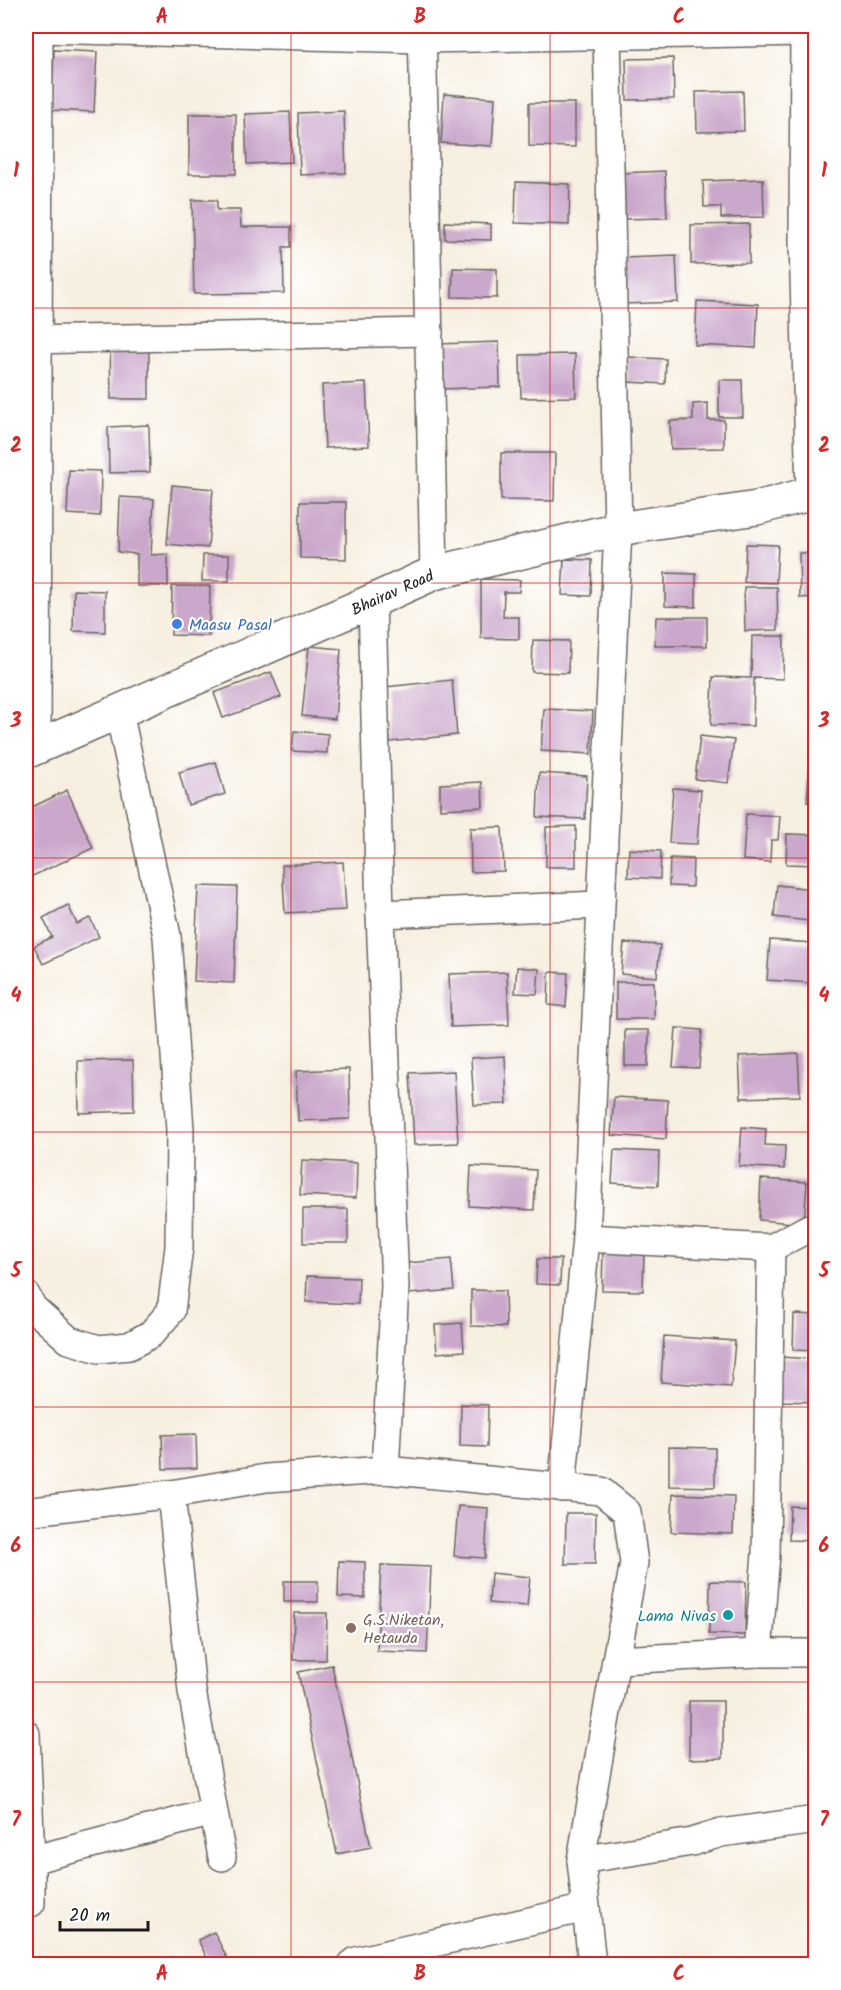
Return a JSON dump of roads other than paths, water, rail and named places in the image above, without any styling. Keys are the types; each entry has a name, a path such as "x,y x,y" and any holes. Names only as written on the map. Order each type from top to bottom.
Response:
{"main road":[{"name":"Bhairav Road","path":"31,750 434,573 618,529 757,508 813,493"}],"street":[{"path":"31,750 32,340 39,27 607,35 804,29 810,241 813,493"},
{"path":"422,32 434,573"},
{"path":"562,1488 586,1238 618,529 607,35"},
{"path":"32,340 429,332"},
{"path":"372,602 380,914 394,1286 385,1470"},
{"path":"26,1296 33,1308 69,1340 99,1349 129,1346 151,1334 171,1311 179,1247 180,1130 167,936 119,712"},
{"path":"380,914 600,905"},
{"path":"586,1238 771,1248 809,1228 816,1227"},
{"path":"758,1653 766,1554 771,1248"},
{"path":"26,1512 171,1494 266,1478 385,1470 602,1491 627,1512 634,1563 581,1860 592,1965"},
{"path":"171,1494 192,1691 222,1857"},
{"path":"616,1660 758,1653 816,1653"},
{"path":"26,1734 31,1903"},
{"path":"31,1860 213,1812"},
{"path":"581,1860 692,1842 733,1832 816,1820"},
{"path":"352,1965 356,1961 586,1908"}],"place":[{"name":"Maasu Pasal","path":"177,624"},
{"name":"Lama Nivas","path":"728,1615"},
{"name":"G.S.Niketan, Hetauda","path":"351,1628"}]}
